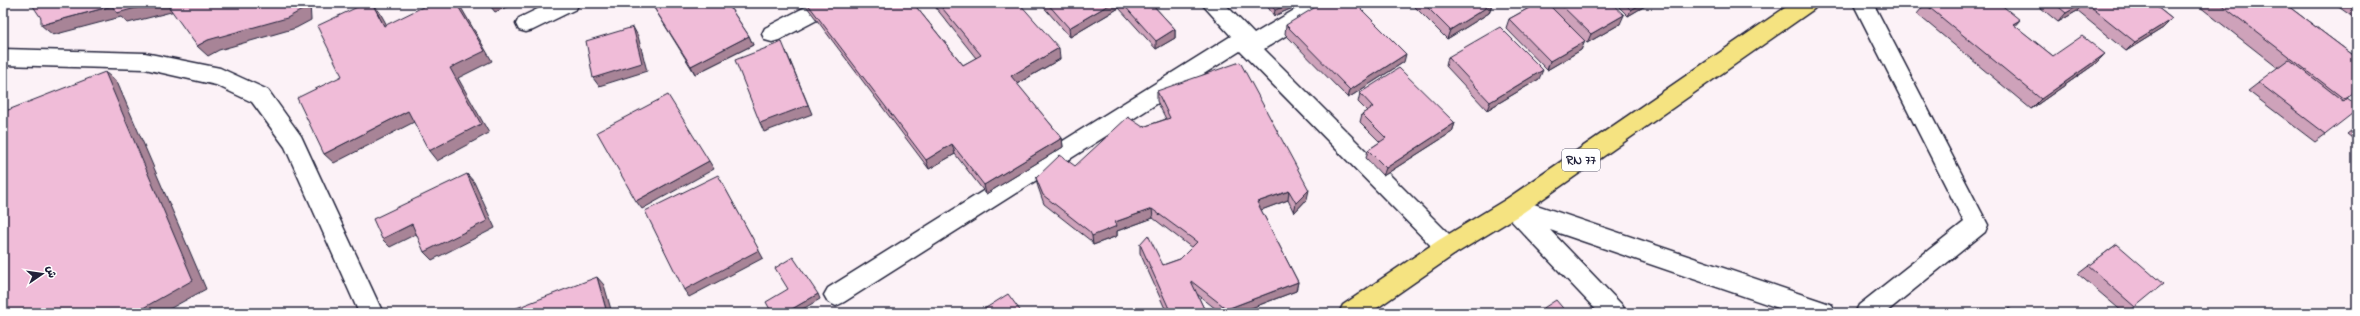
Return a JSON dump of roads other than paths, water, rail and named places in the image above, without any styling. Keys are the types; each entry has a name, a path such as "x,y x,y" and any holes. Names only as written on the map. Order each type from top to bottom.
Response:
{"main road":[{"name":"RN 77","path":"1352,313 1447,247 1514,207 1807,3"}],"street":[{"path":"526,24 569,3"},
{"path":"772,34 831,3"},
{"path":"1211,3 1247,43 1447,247"},
{"path":"836,295 1247,43 1322,3"},
{"path":"1863,3 1977,225 1867,313"},
{"path":"3,57 145,61 220,78 260,96 293,142 371,313"},
{"path":"1514,207 1614,313"},
{"path":"1514,207 1824,313"}]}
